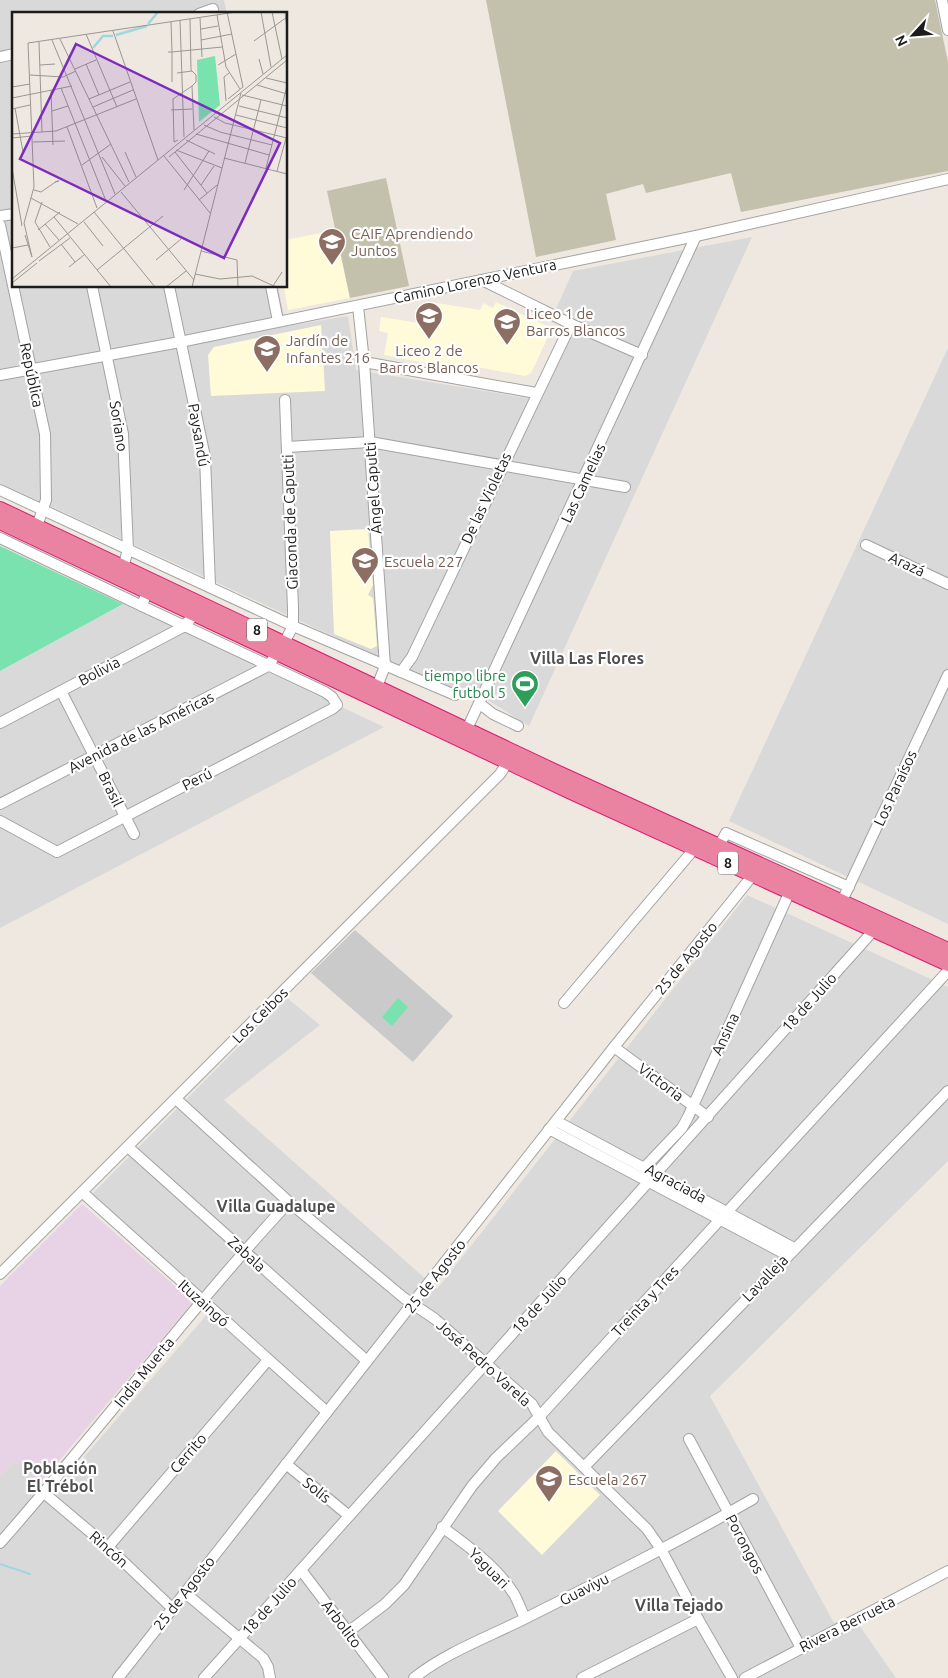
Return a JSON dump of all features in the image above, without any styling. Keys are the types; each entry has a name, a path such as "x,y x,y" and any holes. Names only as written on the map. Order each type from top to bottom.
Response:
{"highway":[{"name":"8","path":"0,508 123,567 281,648 511,757 695,848 948,964"},
{"name":"8","path":"0,522 195,614 281,648"},
{"name":"8","path":"375,692 468,729 511,757 720,846 948,950"}],"street":[{"path":"942,0 948,30"},
{"name":"Camino Lorenzo Ventura","path":"0,375 180,342 358,306 696,236 948,179"},
{"name":"República","path":"0,225 12,281"},
{"name":"Las Camelias","path":"468,729 696,236"},
{"path":"482,280 571,324 642,355"},
{"name":"República","path":"14,288 45,434 48,475 44,509 37,526"},
{"name":"Soriano","path":"92,288 123,434 128,550 123,567"},
{"name":"Paysandú","path":"169,288 205,457 210,586"},
{"path":"271,288 278,322"},
{"name":"Ángel Caputti","path":"358,306 364,362 385,666 375,692"},
{"name":"De las Violetas","path":"401,672 412,657 536,392 571,324"},
{"path":"364,362 536,392"},
{"name":"Giaconda de Caputti","path":"281,648 293,626 285,400"},
{"path":"287,447 370,442 625,486"},
{"path":"0,490 293,626 455,695"},
{"path":"0,538 142,606 162,613 183,627 216,640 268,666"},
{"name":"Arazá","path":"866,545 948,584"},
{"path":"142,606 147,592"},
{"name":"Bolivia","path":"0,723 183,627 195,614"},
{"name":"Avenida de las Américas","path":"0,804 268,666 281,648"},
{"name":"Perú","path":"0,821 57,852 332,710 337,705 332,696 325,692 268,666"},
{"name":"Los Paraísos","path":"842,901 948,675"},
{"name":"Brasil","path":"61,691 134,834"},
{"path":"480,704 493,714 518,726"},
{"name":"Los Ceibos","path":"0,1274 500,774 511,757"},
{"path":"720,846 726,832 849,887"},
{"path":"564,1003 695,848"},
{"name":"25 de Agosto","path":"118,1678 614,1047 753,875"},
{"name":"Ansina","path":"645,1166 682,1128 790,891"},
{"name":"18 de Julio","path":"204,1678 874,930"},
{"name":"Treinta y Tres","path":"348,1632 384,1604 404,1585 442,1527 496,1458 539,1417 948,971"},
{"name":"Victoria","path":"614,1047 708,1116"},
{"name":"Lavalleja","path":"584,1467 948,1091"},
{"name":"José Pedro Varela","path":"176,1099 289,1202 487,1363 532,1404 548,1432 639,1520 661,1549 732,1678"},
{"name":"Agraciada","path":"553,1125 645,1166 728,1211 791,1252"},
{"name":"Agraciada","path":"553,1125 648,1181 720,1219 791,1252"},
{"name":"Zabala","path":"128,1147 367,1361"},
{"name":"Ituzaingó","path":"82,1192 327,1412"},
{"name":"India Muerta","path":"0,1543 44,1493 202,1301 289,1202"},
{"name":"Cerrito","path":"108,1547 268,1360"},
{"name":"Porongos","path":"689,1439 801,1648"},
{"name":"Solís","path":"286,1464 348,1515"},
{"name":"Rincón","path":"44,1493 108,1547 172,1608"},
{"name":"Guaviyu","path":"414,1678 455,1650 525,1618 661,1549 753,1499"},
{"name":"Yaguari","path":"442,1527 463,1542 500,1577 514,1594 525,1618"},
{"name":"Arbolito","path":"301,1570 383,1678"},
{"name":"Rivera Berrueta","path":"745,1678 764,1673 801,1648 948,1571"},
{"path":"184,1592 263,1658 268,1667 270,1678"},
{"path":"582,1678 698,1619"}],"shaded area":[{"path":"0,0 224,0 227,12 12,12 12,288 278,288 286,326 348,316 356,370 541,400 578,319 556,309 573,271 752,237 529,726 488,700 450,690 0,483"},
{"path":"486,0 935,0 948,62 948,171 741,212 731,173 646,193 643,184 606,194 616,240 536,257"},
{"path":"386,178 409,286 350,298 327,191"},
{"path":"336,230 350,298 288,310 284,288 288,288 288,240"},
{"path":"430,302 480,310 483,303 493,308 496,302 549,327 550,333 531,373 525,376 467,365 465,371 384,355 388,333 379,331 381,317 419,323 419,320 427,320"},
{"name":"Jardín de Infantes 216","path":"321,325 325,391 211,396 208,355 214,347"},
{"path":"948,348 948,924 729,821"},
{"path":"368,529 373,585 368,595 373,598 377,646 371,649 334,634 330,531"},
{"path":"123,604 384,727 0,928 0,671"},
{"path":"747,895 948,987 948,1161 710,1396 834,1623 852,1615 896,1678 0,1678 0,1477 14,1460 53,1493 216,1304 91,1195 287,998 320,1025 224,1100 437,1289"},
{"path":"355,930 453,1016 413,1062 311,973"},
{"path":"82,1204 193,1302 40,1483 14,1460 0,1477 0,1286"},
{"name":"Escuela 267","path":"556,1451 600,1495 542,1555 498,1511"}],"green space":[{"path":"0,546 123,604 0,671"},
{"path":"398,998 408,1007 392,1026 382,1017"}],"waterway":[{"path":"0,1564 30,1574"}],"place":[{"name":"CAIF Aprendiendo Juntos","path":"332,266"},
{"name":"Liceo 2 de Barros Blancos","path":"429,340"},
{"name":"Liceo 1 de Barros Blancos","path":"507,346"},
{"name":"Jardín de Infantes 216","path":"267,373"},
{"name":"Escuela 227","path":"365,585"},
{"name":"tiempo libre futbol 5","path":"525,708"},
{"name":"Escuela 267","path":"549,1503"}],"district":[{"name":"Villa Las Flores","path":"587,658"},
{"name":"Villa Guadalupe","path":"276,1206"},
{"name":"Población El Trébol","path":"60,1477"},
{"name":"Villa Tejado","path":"679,1605"}]}
